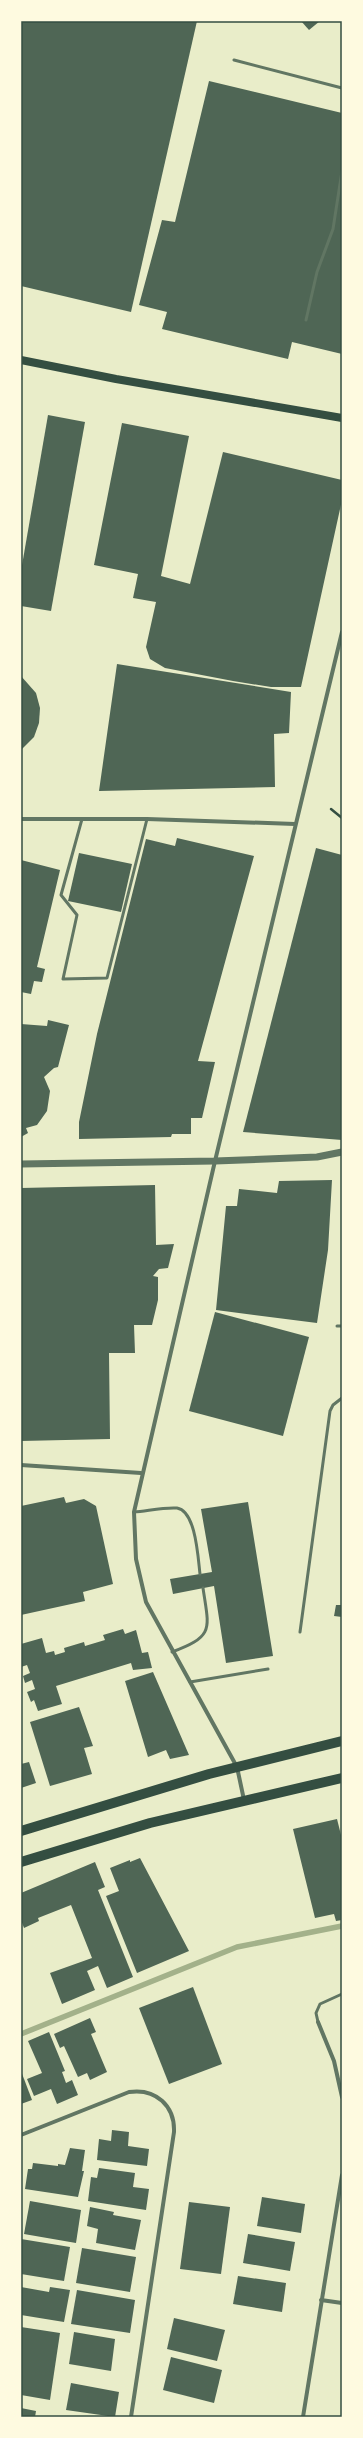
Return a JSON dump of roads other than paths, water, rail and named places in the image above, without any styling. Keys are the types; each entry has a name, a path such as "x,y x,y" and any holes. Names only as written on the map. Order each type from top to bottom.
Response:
{"main road":[{"path":"21,360 116,379 342,418"},
{"path":"21,1831 237,1767 342,1741"},
{"path":"21,1862 150,1823 342,1778"}],"street":[{"path":"244,1802 237,1767 172,1652 146,1602 136,1559 134,1512 141,1473 342,632"},
{"path":"21,819 147,819 295,824"},
{"path":"21,1164 215,1161 317,1157 342,1152"},
{"path":"21,1465 141,1473"},
{"path":"318,2022 334,2061 342,2097"},
{"path":"21,2135 129,2092 145,2091 160,2098 173,2117 174,2132 131,2417"},
{"path":"303,2417 320,2300 342,2175"},
{"path":"320,2300 342,2303"}],"lane":[{"path":"234,60 342,88"},
{"path":"306,320 318,272 333,229 342,171"},
{"path":"82,819 61,895 77,915 63,979 107,978 147,819"},
{"path":"300,1632 330,1411 333,1405 342,1398"},
{"path":"134,1512 177,1508 186,1511 191,1520 200,1574"},
{"path":"172,1652 194,1644 205,1635 208,1623 203,1588"},
{"path":"190,1682 268,1669"},
{"path":"318,2022 316,2013 320,2004 342,1994"}],"waterway":[{"path":"21,2034 237,1947 342,1926"}]}
